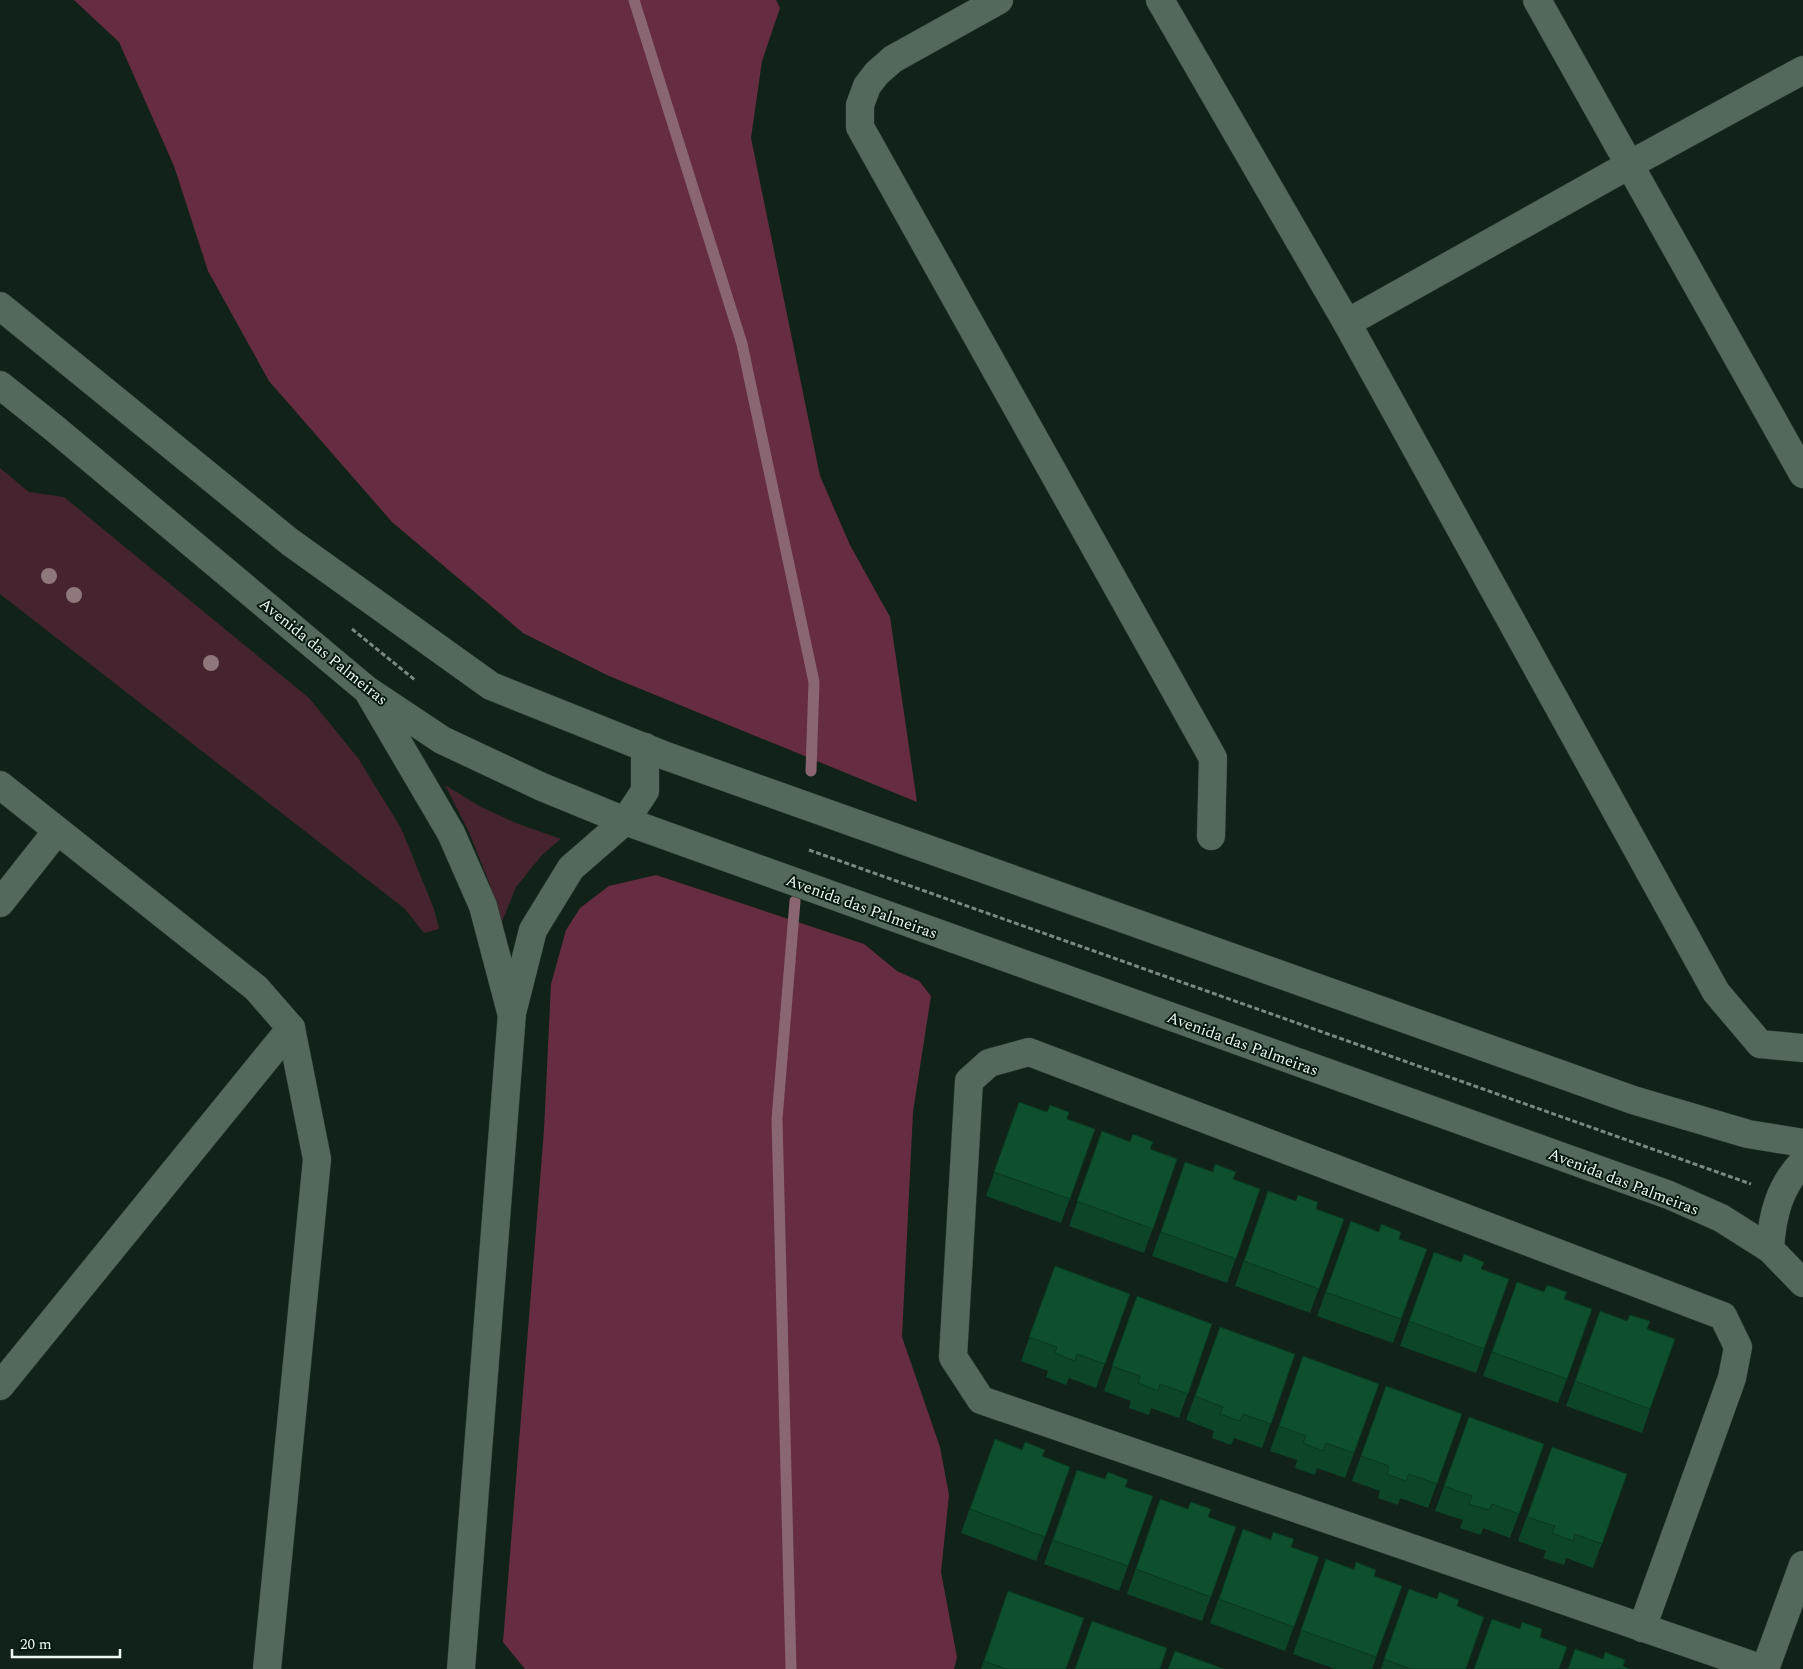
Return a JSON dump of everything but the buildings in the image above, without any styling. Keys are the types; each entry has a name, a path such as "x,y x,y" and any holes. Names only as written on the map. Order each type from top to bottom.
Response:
{"street":[{"path":"999,0 893,59 867,86 860,105 860,127 1213,758 1210,836"},
{"path":"1160,0 1347,323 1716,992 1760,1044 1803,1048"},
{"path":"1537,0 1803,474"},
{"path":"1347,323 1803,70"},
{"path":"0,306 290,542 491,686 645,747 1632,1100 1748,1134 1803,1143"},
{"name":"Avenida das Palmeiras","path":"0,385 367,690 442,740 542,787 625,821 1670,1195 1721,1218 1770,1249 1803,1283"},
{"path":"367,690 451,833 483,906 512,1013"},
{"path":"461,1669 512,1013 534,930 571,868 625,821 645,791 645,747"},
{"path":"0,785 256,988 291,1028 317,1159 267,1669"},
{"path":"0,903 56,831"},
{"path":"0,1386 291,1028"},
{"path":"1642,1628 1732,1378 1738,1347 1723,1316 1030,1052 989,1063 969,1081 953,1358 981,1400 1642,1628 1764,1669 1803,1565"},
{"path":"1770,1249 1772,1223 1778,1200 1803,1162"}],"shaded area":[{"path":"74,0 776,0 780,8 762,61 751,138 820,476 850,545 890,617 917,802 609,676 523,633 392,522 269,381 208,271 174,166 119,42"},
{"path":"0,468 29,492 64,497 309,698 358,758 401,828 434,909 439,929 424,933 405,909 0,594"},
{"path":"445,785 481,807 516,823 561,839 542,855 516,887 501,924 490,885 469,832"},
{"path":"656,875 864,944 897,971 919,981 931,996 913,1112 902,1337 940,1447 949,1495 941,1572 957,1657 954,1669 525,1669 503,1642 544,1130 551,984 566,930 580,908 609,886"}],"waterway":[{"path":"634,0 742,344 814,682 811,771"},
{"path":"791,1669 777,1119 795,901"}]}
